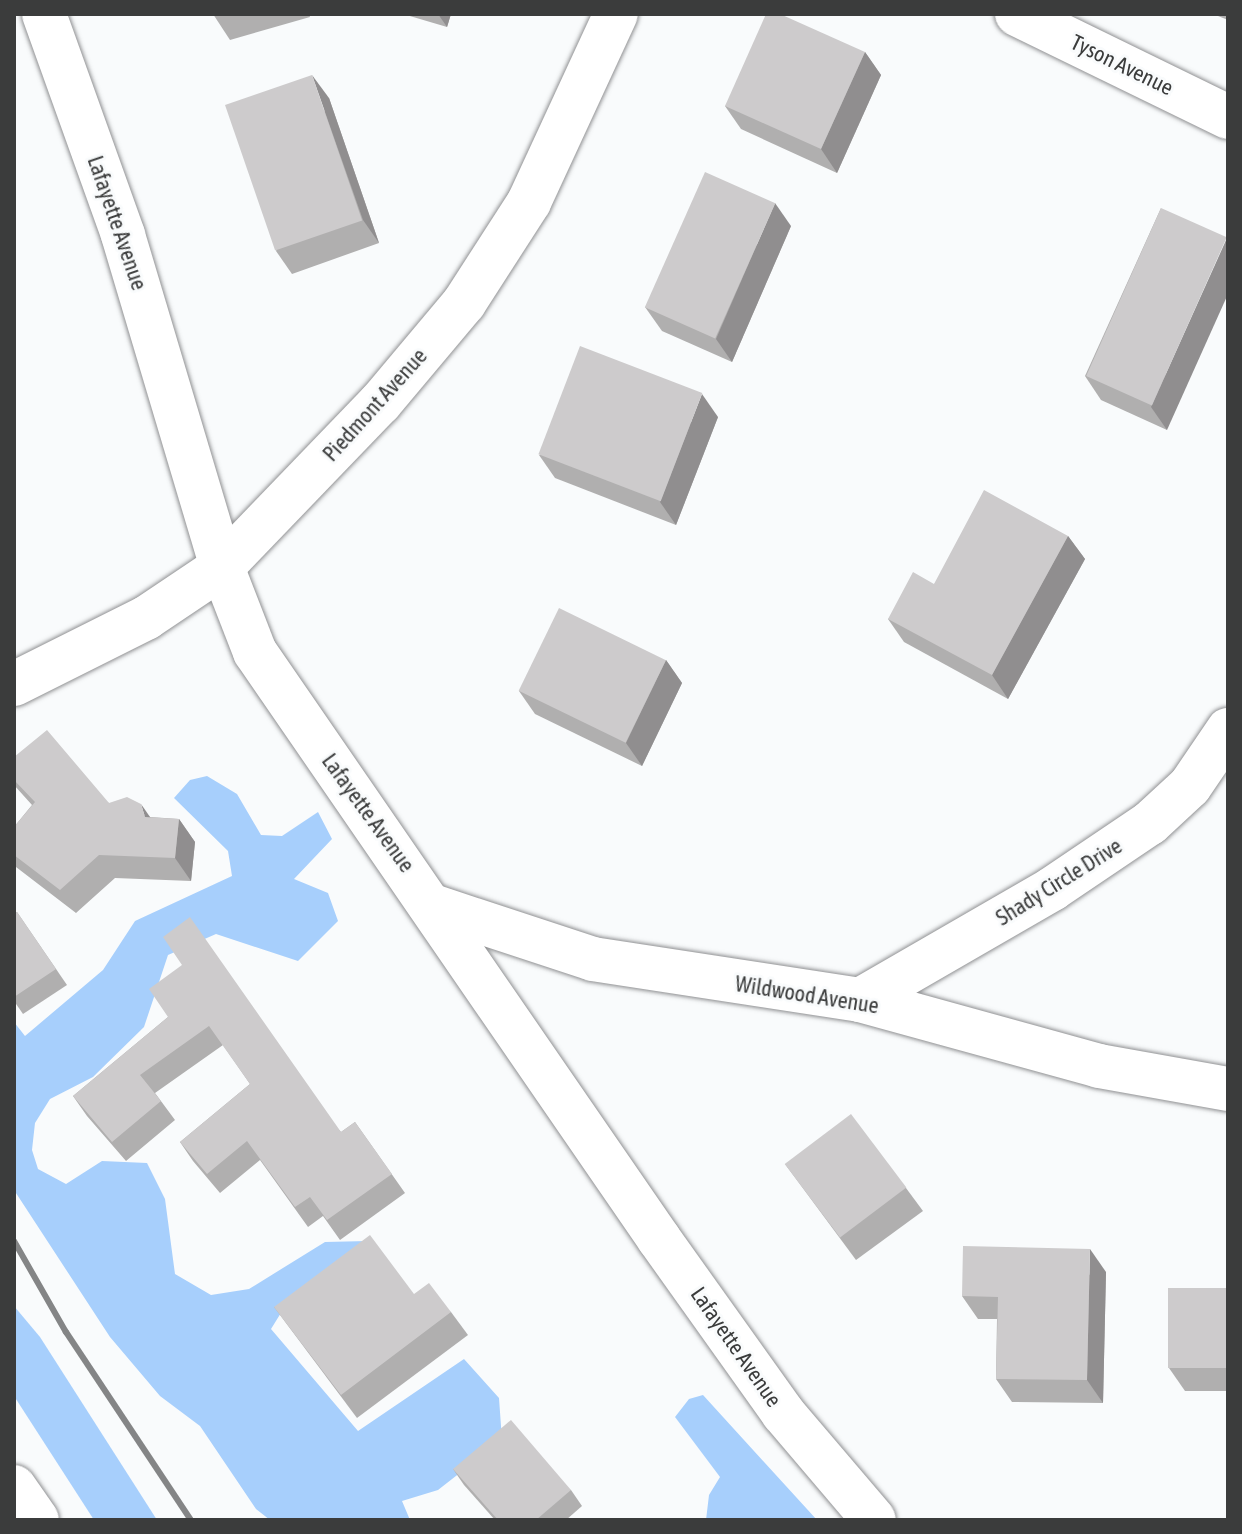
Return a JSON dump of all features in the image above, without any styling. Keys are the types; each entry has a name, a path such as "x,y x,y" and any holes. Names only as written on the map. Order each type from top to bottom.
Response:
{"street":[{"name":"Lafayette Avenue","path":"44,14 123,235 222,567 255,652 435,907 523,1047 774,1400 874,1520"},
{"name":"Piedmont Avenue","path":"14,684 146,618 222,567 380,403 464,303 529,202 616,14"},
{"name":"Tyson Avenue","path":"1017,14 1228,117"},
{"name":"Shady Circle Drive","path":"860,1000 1052,889 1150,823 1190,786 1228,730"},
{"name":"Wildwood Avenue","path":"435,907 593,959 860,1000 1099,1066 1228,1089"},
{"path":"14,1487 37,1520"}],"shaded area":[{"path":"207,776 237,794 261,835 282,836 318,812 332,839 294,879 328,893 338,921 298,961 216,934 168,955 144,1027 93,1077 50,1099 35,1123 32,1150 38,1169 66,1184 102,1161 147,1163 165,1199 175,1274 211,1295 249,1289 325,1242 368,1241 284,1308 271,1329 358,1431 464,1359 499,1398 502,1440 438,1490 402,1501 410,1520 270,1520 256,1509 200,1426 160,1396 110,1337 14,1190 14,1022 25,1036 103,970 135,921 232,876 228,851 174,798 190,780"},
{"path":"14,1306 40,1337 157,1520 94,1520 14,1396"},
{"path":"703,1395 817,1520 706,1520 709,1495 720,1477 675,1417 689,1399"}],"building":[{"path":"766,14 780,14 865,52 821,149 725,106"},
{"path":"312,75 362,221 275,251 225,105"},
{"path":"705,172 775,203 715,339 645,307"},
{"path":"1161,208 1227,237 1152,405 1086,376"},
{"path":"580,346 702,393 661,501 538,454"},
{"path":"984,490 1068,536 992,675 888,619 913,572 934,584"},
{"path":"559,608 666,660 626,743 519,691"},
{"path":"47,730 109,803 127,797 141,804 145,817 179,819 175,858 99,855 60,890 14,855 14,827 35,802 14,780 14,757"},
{"path":"17,912 56,969 14,997 14,914"},
{"path":"190,917 341,1132 355,1122 392,1174 327,1220 310,1197 295,1207 247,1141 207,1174 180,1142 250,1084 209,1026 140,1075 161,1101 112,1142 73,1096 168,1017 149,989 182,965 163,937"},
{"path":"851,1114 906,1187 840,1237 785,1164"},
{"path":"370,1235 414,1294 429,1283 451,1312 341,1395 274,1307"},
{"path":"963,1246 1090,1249 1087,1380 996,1379 998,1297 962,1296"},
{"path":"1168,1288 1228,1288 1228,1368 1168,1368"},
{"path":"511,1420 571,1490 536,1520 498,1520 453,1469"}],"railway":[{"path":"14,1241 66,1332 191,1520"}]}
